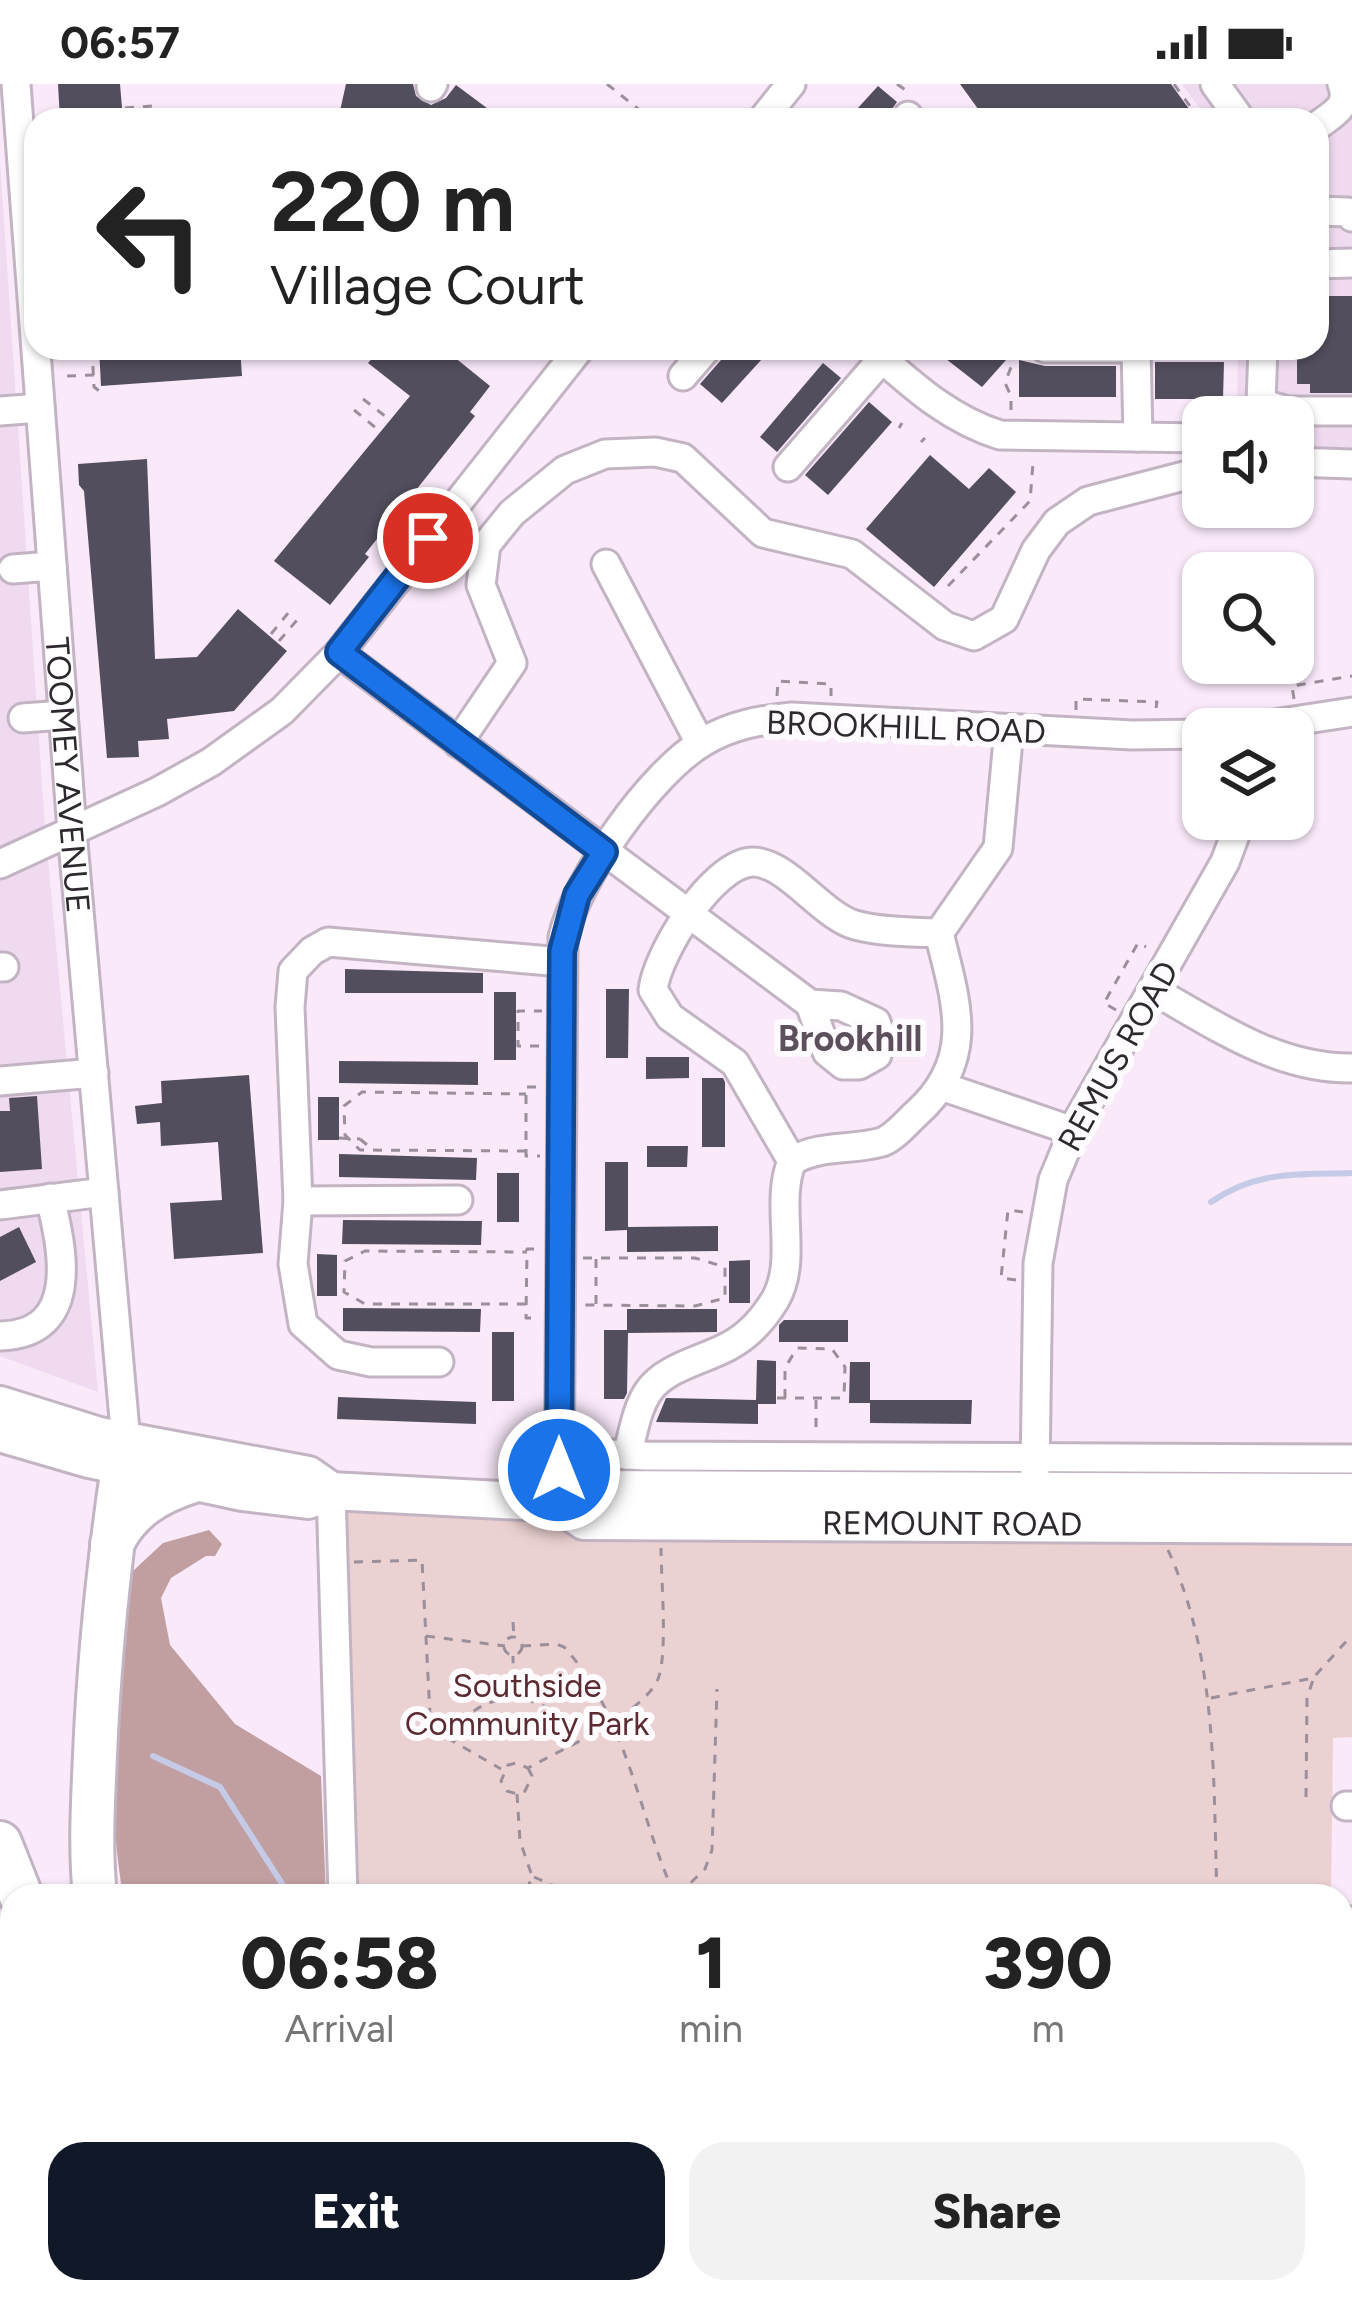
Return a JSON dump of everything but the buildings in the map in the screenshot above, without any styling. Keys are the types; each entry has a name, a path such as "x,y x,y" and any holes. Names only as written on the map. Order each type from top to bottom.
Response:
{"highway":[{"path":"94,1884 91,1825 97,1705 124,1454"},
{"path":"112,1545 140,1506 194,1481"},
{"path":"0,1844 16,1884"}],"main road":[{"name":"REMOUNT ROAD","path":"0,1405 194,1481 303,1500 331,1491 559,1503 584,1521 1034,1490 1352,1492"},
{"name":"REMOUNT ROAD","path":"0,1432 124,1454 308,1475 331,1491"},
{"name":"REMOUNT ROAD","path":"1034,1490 1156,1525 1352,1525"}],"street":[{"name":"TOOMEY AVENUE","path":"16,84 24,192"},
{"path":"772,108 791,84"},
{"path":"1329,117 1342,107 1346,96 1342,84"},
{"name":"TOOMEY AVENUE","path":"36,360 124,1454"},
{"path":"0,864 211,762 282,711 339,652 570,360"},
{"path":"683,376 697,360"},
{"path":"788,467 871,360"},
{"path":"884,360 945,411 969,426 1000,436 1182,437"},
{"path":"1136,360 1138,436"},
{"path":"1263,360 1261,403 1287,411 1352,411"},
{"path":"0,411 40,408"},
{"path":"458,743 512,663 481,586 486,545 512,513 566,470 605,454 655,452 683,458 763,533 852,554 945,626 974,636 1004,619 1036,550 1057,522 1088,501 1182,476"},
{"path":"1314,463 1352,464"},
{"path":"606,564 700,743"},
{"path":"13,569 52,566"},
{"path":"339,652 810,1004"},
{"path":"1314,718 1352,712"},
{"path":"22,718 63,716"},
{"name":"BROOKHILL ROAD","path":"559,1503 563,937 577,895 604,852 669,769 700,743 747,723 792,717 1182,734"},
{"path":"627,1455 640,1410 658,1382 730,1346 750,1332 773,1303 784,1268 785,1185 792,1161 808,1151 886,1141 944,1087 958,1044 956,999 939,933 998,848 1009,729"},
{"name":"REMUS ROAD","path":"1034,1490 1040,1242 1053,1180 1073,1131 1233,840"},
{"path":"792,1161 735,1063 670,1017 656,998 654,978 688,915 721,878 751,862 779,872 853,925 939,933"},
{"path":"439,1362 371,1362 338,1355 303,1324 293,1264 298,1201 290,1007 293,971 328,942 349,941 562,962"},
{"path":"1153,989 1269,1053 1303,1063 1352,1067"},
{"path":"0,1081 94,1073"},
{"path":"944,1087 1073,1131"},
{"path":"0,1205 104,1192"},
{"path":"0,1336 36,1326 52,1310 64,1279 63,1247 50,1198"},
{"path":"298,1201 458,1200"},
{"path":"559,1451 1034,1490 1352,1459"},
{"path":"331,1491 344,1884"}],"path":[{"path":"607,84 636,108"},
{"path":"125,108 152,106"},
{"path":"93,360 94,387 102,393"},
{"path":"1011,412 1005,380 1013,360"},
{"path":"67,376 94,374"},
{"path":"363,399 386,416"},
{"path":"354,410 376,428"},
{"path":"948,586 1030,500 1033,463"},
{"path":"271,634 289,612"},
{"path":"279,641 298,619"},
{"path":"1294,700 1292,686 1352,676"},
{"path":"777,698 778,682 831,684 830,698"},
{"path":"1076,712 1076,699 1137,701 1156,702 1156,716"},
{"path":"1118,1010 1104,1003 1138,943 1152,950"},
{"path":"541,1046 518,1046 518,1011 542,1011"},
{"path":"541,1087 526,1087 526,1156 542,1156"},
{"path":"526,1094 362,1092 344,1106 345,1135 360,1150 526,1151"},
{"path":"339,1138 360,1138 373,1150"},
{"path":"1017,1280 1001,1278 1008,1210 1024,1213"},
{"path":"544,1249 527,1249 526,1304 526,1318 544,1318"},
{"path":"526,1304 365,1304 344,1292 345,1261 365,1251 527,1252"},
{"path":"578,1258 695,1258 725,1267 725,1298 695,1306 578,1305"},
{"path":"596,1258 596,1305"},
{"path":"777,1398 785,1398 816,1398 846,1398 845,1367 832,1348 797,1348 785,1368 785,1398"},
{"path":"816,1398 816,1429"},
{"path":"1156,1525 1196,1623 1209,1698 1217,1884"},
{"path":"528,1768 646,1698 660,1676 661,1534"},
{"path":"351,1562 422,1560 430,1715 449,1739 503,1770"},
{"path":"513,1622 514,1637 522,1646"},
{"path":"1306,1797 1307,1698 1313,1678 1352,1635"},
{"path":"425,1636 493,1647 505,1646 514,1637"},
{"path":"505,1646 514,1654"},
{"path":"507,1697 507,1677 513,1670 514,1654 522,1646 564,1647 612,1720 655,1852 670,1884"},
{"path":"513,1670 520,1697"},
{"path":"1209,1698 1313,1678"},
{"path":"689,1884 706,1869 712,1850 717,1690"},
{"path":"449,1739 465,1717 507,1697 520,1697 551,1707 582,1739"},
{"path":"503,1770 516,1763 528,1768"},
{"path":"517,1794 531,1784 528,1768"},
{"path":"503,1770 501,1781 507,1791 517,1794"},
{"path":"517,1794 520,1841 532,1876 529,1884"},
{"path":"532,1876 550,1884"}],"shaded area":[{"path":"1182,84 1352,84 1352,453 1314,454 1314,396 1237,396 1238,360 1329,360 1329,108 1199,108"},
{"path":"0,162 45,828 98,1392 0,1356"},
{"path":"209,1530 222,1544 215,1556 206,1556 171,1578 161,1598 170,1645 235,1724 321,1776 326,1884 121,1884 112,1779 119,1584 163,1543"}],"green space":[{"name":"Southside Community Park","path":"331,1491 1352,1525 1352,1737 1333,1738 1331,1884 344,1884"}],"waterway":[{"path":"1211,1202 1262,1179 1352,1173"},
{"path":"153,1756 220,1787 282,1884"}],"district":[{"name":"Brookhill","path":"850,1038"}],"route":[{"path":"428,538 339,652 604,852 577,895 563,937 559,1470"}]}
